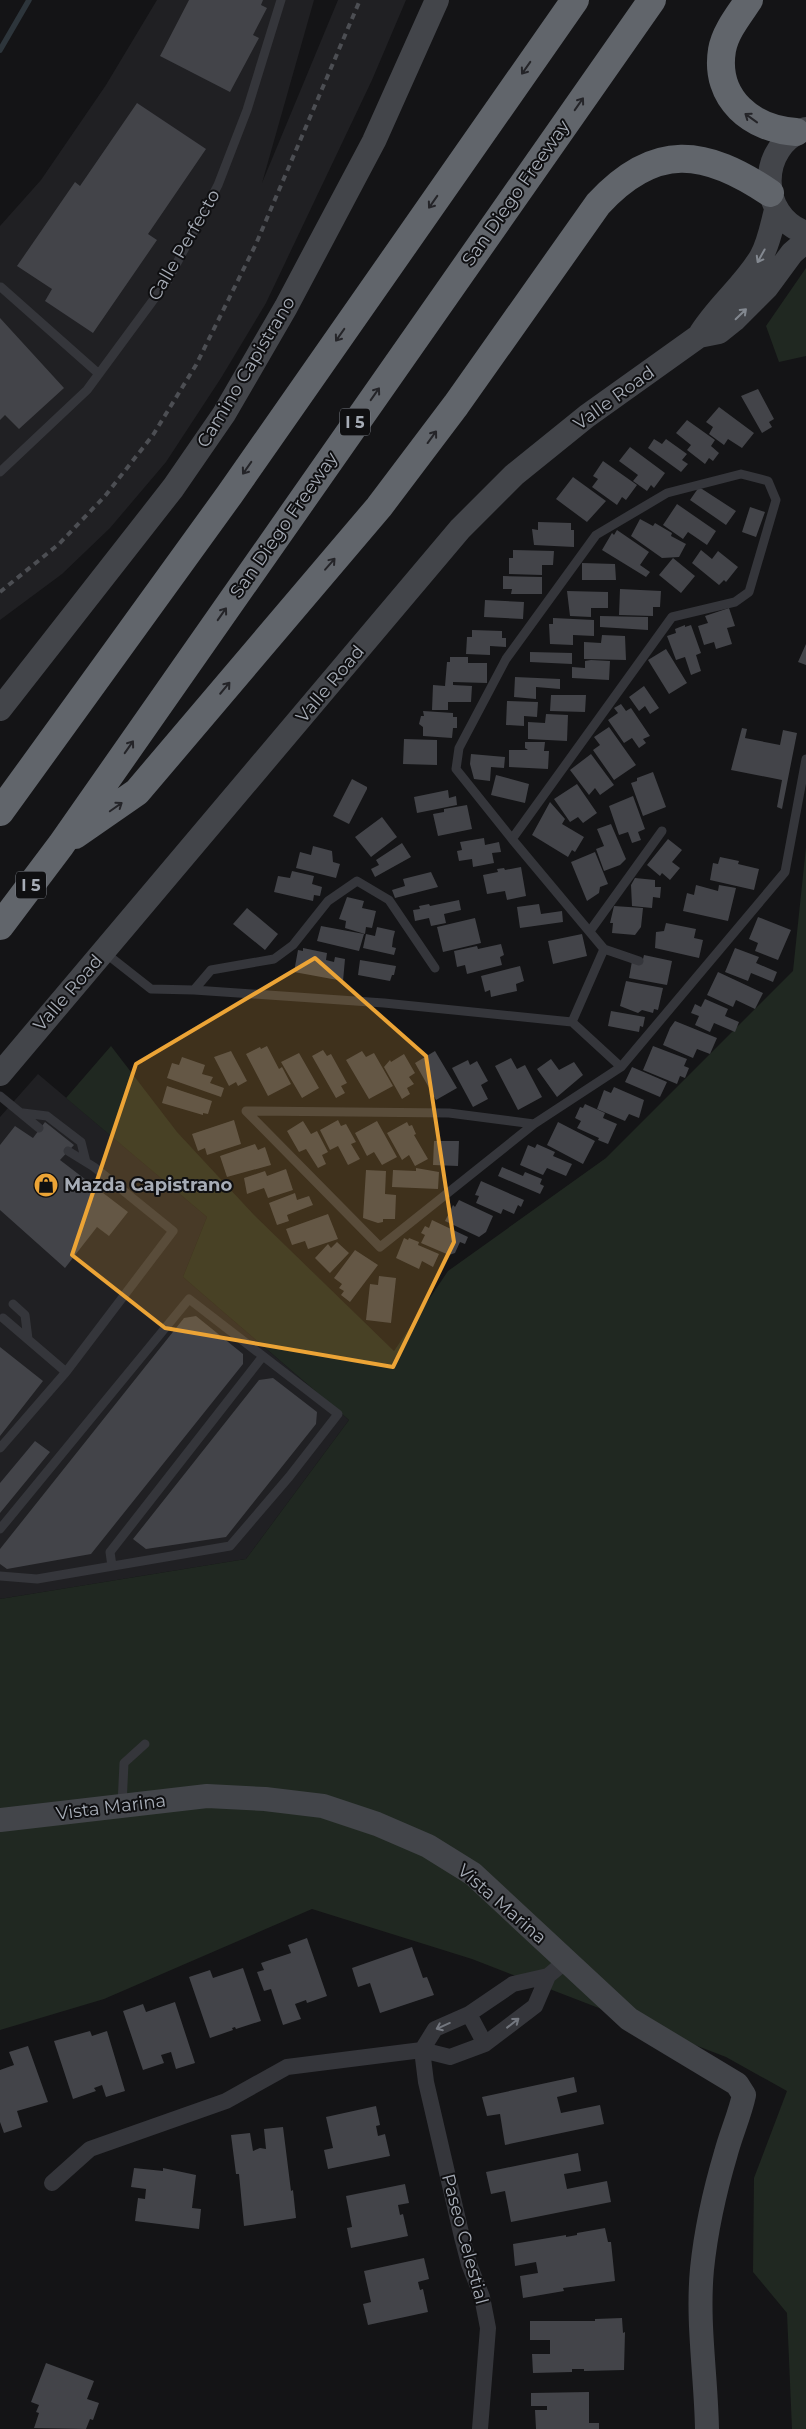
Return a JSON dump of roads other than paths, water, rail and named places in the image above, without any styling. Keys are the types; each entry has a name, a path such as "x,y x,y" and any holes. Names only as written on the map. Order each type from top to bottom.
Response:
{"highway":[{"path":"546,40 558,0"},
{"path":"0,812 230,494 574,0"},
{"name":"San Diego Freeway","path":"0,926 61,845 652,0"},
{"path":"749,0 727,35 722,49 723,79 728,93 750,118 764,126 780,131 801,130"},
{"path":"61,845 138,792 372,515 450,412 598,204 611,191 635,172 664,161 679,159 708,161 722,165 737,172 773,201"}],"street":[{"name":"Camino Capistrano","path":"0,709 173,488 224,414 286,307 374,141 437,0"},
{"name":"Valle Road","path":"0,1074 460,529 514,475 558,440 699,336 710,318 742,283 762,256 773,201 770,181 774,159 780,148 801,130"},
{"path":"773,201 784,220 806,233"},
{"name":"Valle Road","path":"699,336 719,332 734,320 766,287 792,253 806,241"},
{"name":"Vista Marina","path":"0,1820 207,1796 266,1799 323,1806 377,1824 428,1846 473,1874 629,2019 738,2084 744,2095 742,2106 725,2156 708,2229 702,2268 700,2326 706,2429"},
{"path":"52,2183 90,2149 226,2101 287,2067 422,2050 450,2057 485,2044 535,2006 548,1976 566,1960"},
{"path":"422,2050 435,2029 469,2014 513,1984 548,1976"},
{"path":"469,2014 485,2044"},
{"name":"Paseo Celestial","path":"422,2050 426,2082 462,2237 469,2264 482,2297 488,2328 480,2429"}],"lane":[{"name":"Calle Perfecto","path":"0,472 87,390 168,280 218,185 247,110 282,0"},
{"path":"1,287 99,374"},
{"path":"512,839 672,617 734,602 749,592 776,500 768,480 741,474 667,493 596,535 506,659 459,748 456,769 512,839 604,949 639,960"},
{"path":"534,1124 450,1113 246,1111 380,1247 534,1124 621,1067 785,872 806,759"},
{"path":"590,931 662,831"},
{"path":"194,990 210,970 274,959 294,945 328,901 357,881 389,900 435,968"},
{"path":"572,1022 604,949"},
{"path":"104,952 152,989 194,990 384,1003 572,1022 621,1067"},
{"path":"0,1096 39,1128"},
{"path":"23,1114 47,1116 81,1142 86,1162"},
{"path":"0,1448 66,1372 173,1231 86,1162 68,1151"},
{"path":"0,1529 190,1298 338,1414 289,1477 230,1546 37,1579 0,1576"},
{"path":"13,1304 25,1315 28,1339"},
{"path":"3,1318 66,1372"},
{"path":"112,1566 110,1552 263,1356"},
{"path":"122,1805 124,1763 145,1744"}],"waterway":[{"path":"0,50 29,0"}],"railway":[{"path":"0,592 59,544 105,496 153,435 196,365 256,244 360,0"}],"place":[{"name":"Mazda Capistrano","path":"46,1185"}]}
